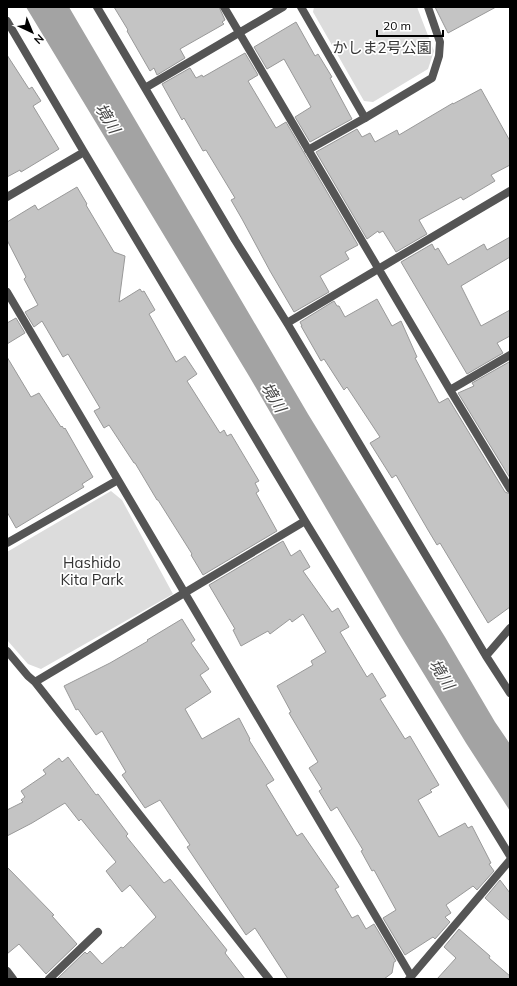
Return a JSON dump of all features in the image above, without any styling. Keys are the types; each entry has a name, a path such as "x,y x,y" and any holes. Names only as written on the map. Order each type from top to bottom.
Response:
{"street":[{"path":"98,7 235,240 287,323 486,656 510,692"},
{"path":"224,7 510,489"},
{"path":"145,88 283,7"},
{"path":"300,7 365,118"},
{"path":"308,150 432,78 439,56 440,42 428,7"},
{"path":"7,21 305,521 510,856"},
{"path":"7,197 84,152"},
{"path":"287,323 510,191"},
{"path":"7,292 185,592 410,978 510,860"},
{"path":"450,390 510,355"},
{"path":"7,543 118,480"},
{"path":"35,682 305,521"},
{"path":"486,656 510,628"},
{"path":"7,651 35,682 269,979"},
{"path":"49,979 98,932"},
{"path":"7,971 12,979"}],"green space":[{"name":"かしま2号公園","path":"314,7 417,7 434,51 428,69 373,102 364,101 313,12"},
{"name":"Hashido Kita Park","path":"111,491 122,500 173,594 41,669 28,664 7,640 7,552"}],"water":[{"name":"境川","path":"26,7 69,7 308,414 445,637 495,722 510,744 510,811 466,743 400,635 249,376"}],"building":[{"path":"114,7 219,7 225,20 222,22 224,24 180,49 185,58 157,75 154,68 150,71"},
{"path":"435,7 496,7 448,33"},
{"path":"296,22 315,56 318,54 332,77 330,78 352,119 310,142 295,117 311,107 284,59 267,69 254,47"},
{"path":"245,53 258,75 248,81 276,128 286,122 358,245 345,252 349,259 320,276 329,292 294,312 231,200 235,198 206,150 203,151 184,118 182,120 162,84 190,68 196,78 202,75 203,77"},
{"path":"7,55 29,89 32,87 41,101 33,106 59,149 21,172 20,170 7,177"},
{"path":"481,89 510,141 510,165 491,175 495,181 463,200 461,197 419,220 427,234 396,252 383,231 379,233 378,231 367,239 316,152 357,129 362,137 370,133 375,142 397,130 399,135 453,103"},
{"path":"77,187 114,252 125,256 119,302 140,289 142,292 144,291 155,310 149,314 176,362 185,356 197,374 187,381 220,433 224,430 227,436 231,434 259,481 255,483 259,491 256,493 277,531 203,575 191,555 192,554 135,463 109,425 104,428 94,411 100,408 68,354 63,357 42,321 34,327 25,312 38,305 24,279 26,277 7,240 7,222 35,205 38,210"},
{"path":"510,237 510,257 461,286 481,326 510,310 510,336 497,343 503,353 467,374 401,262 432,244 435,250 438,248 448,265 484,244 487,250"},
{"path":"377,299 392,326 401,321 417,357 415,358 439,403 448,398 505,492 510,494 510,607 488,623 440,543 437,545 396,475 392,478 370,443 380,437 347,387 344,390 324,359 321,361 301,326 300,322 334,301 337,306 339,306 345,317"},
{"path":"16,318 25,333 7,344 7,323"},
{"path":"7,357 31,397 39,393 61,427 62,426 64,429 65,428 93,477 82,484 84,487 16,528 7,512"},
{"path":"509,362 510,478 458,393 474,386 472,383"},
{"path":"283,541 291,556 300,550 310,567 303,571 332,612 338,608 349,627 340,632 367,677 372,673 386,696 380,699 405,739 410,736 439,785 430,790 432,792 418,800 439,837 465,823 468,828 472,826 491,863 489,864 494,871 477,890 473,886 446,905 451,913 445,917 450,922 435,939 433,937 405,955 383,918 396,910 374,870 372,871 361,851 363,850 337,807 331,811 319,791 322,789 309,768 318,762 289,713 291,712 277,686 313,665 311,661 326,652 303,614 292,622 290,619 270,634 268,631 241,646 233,630 235,629 209,585"},
{"path":"182,619 195,640 191,643 209,669 200,675 211,692 185,709 202,739 239,718 250,739 249,740 274,780 266,785 297,836 302,833 339,887 335,889 352,918 358,915 366,929 374,924 396,961 394,962 392,973 384,979 288,979 255,928 246,935 187,847 190,845 160,800 145,808 122,775 126,772 102,731 96,735 78,709 76,710 64,686 110,663"},
{"path":"68,757 96,795 98,794 128,834 126,836 164,883 170,879 227,950 225,953 245,979 57,979 85,952 87,954 90,951 102,964 121,947 123,948 156,917 130,885 122,892 106,871 116,862 81,819 79,821 65,803 7,836 7,810 23,802 21,800 25,797 21,791 46,774 43,770 59,758 62,762"},
{"path":"7,867 54,915 52,916 77,944 46,974 19,944 7,954"},
{"path":"500,880 510,893 510,921 485,898"},
{"path":"459,929 490,956 489,958 510,976 510,979 437,979 456,958 444,947"}]}
